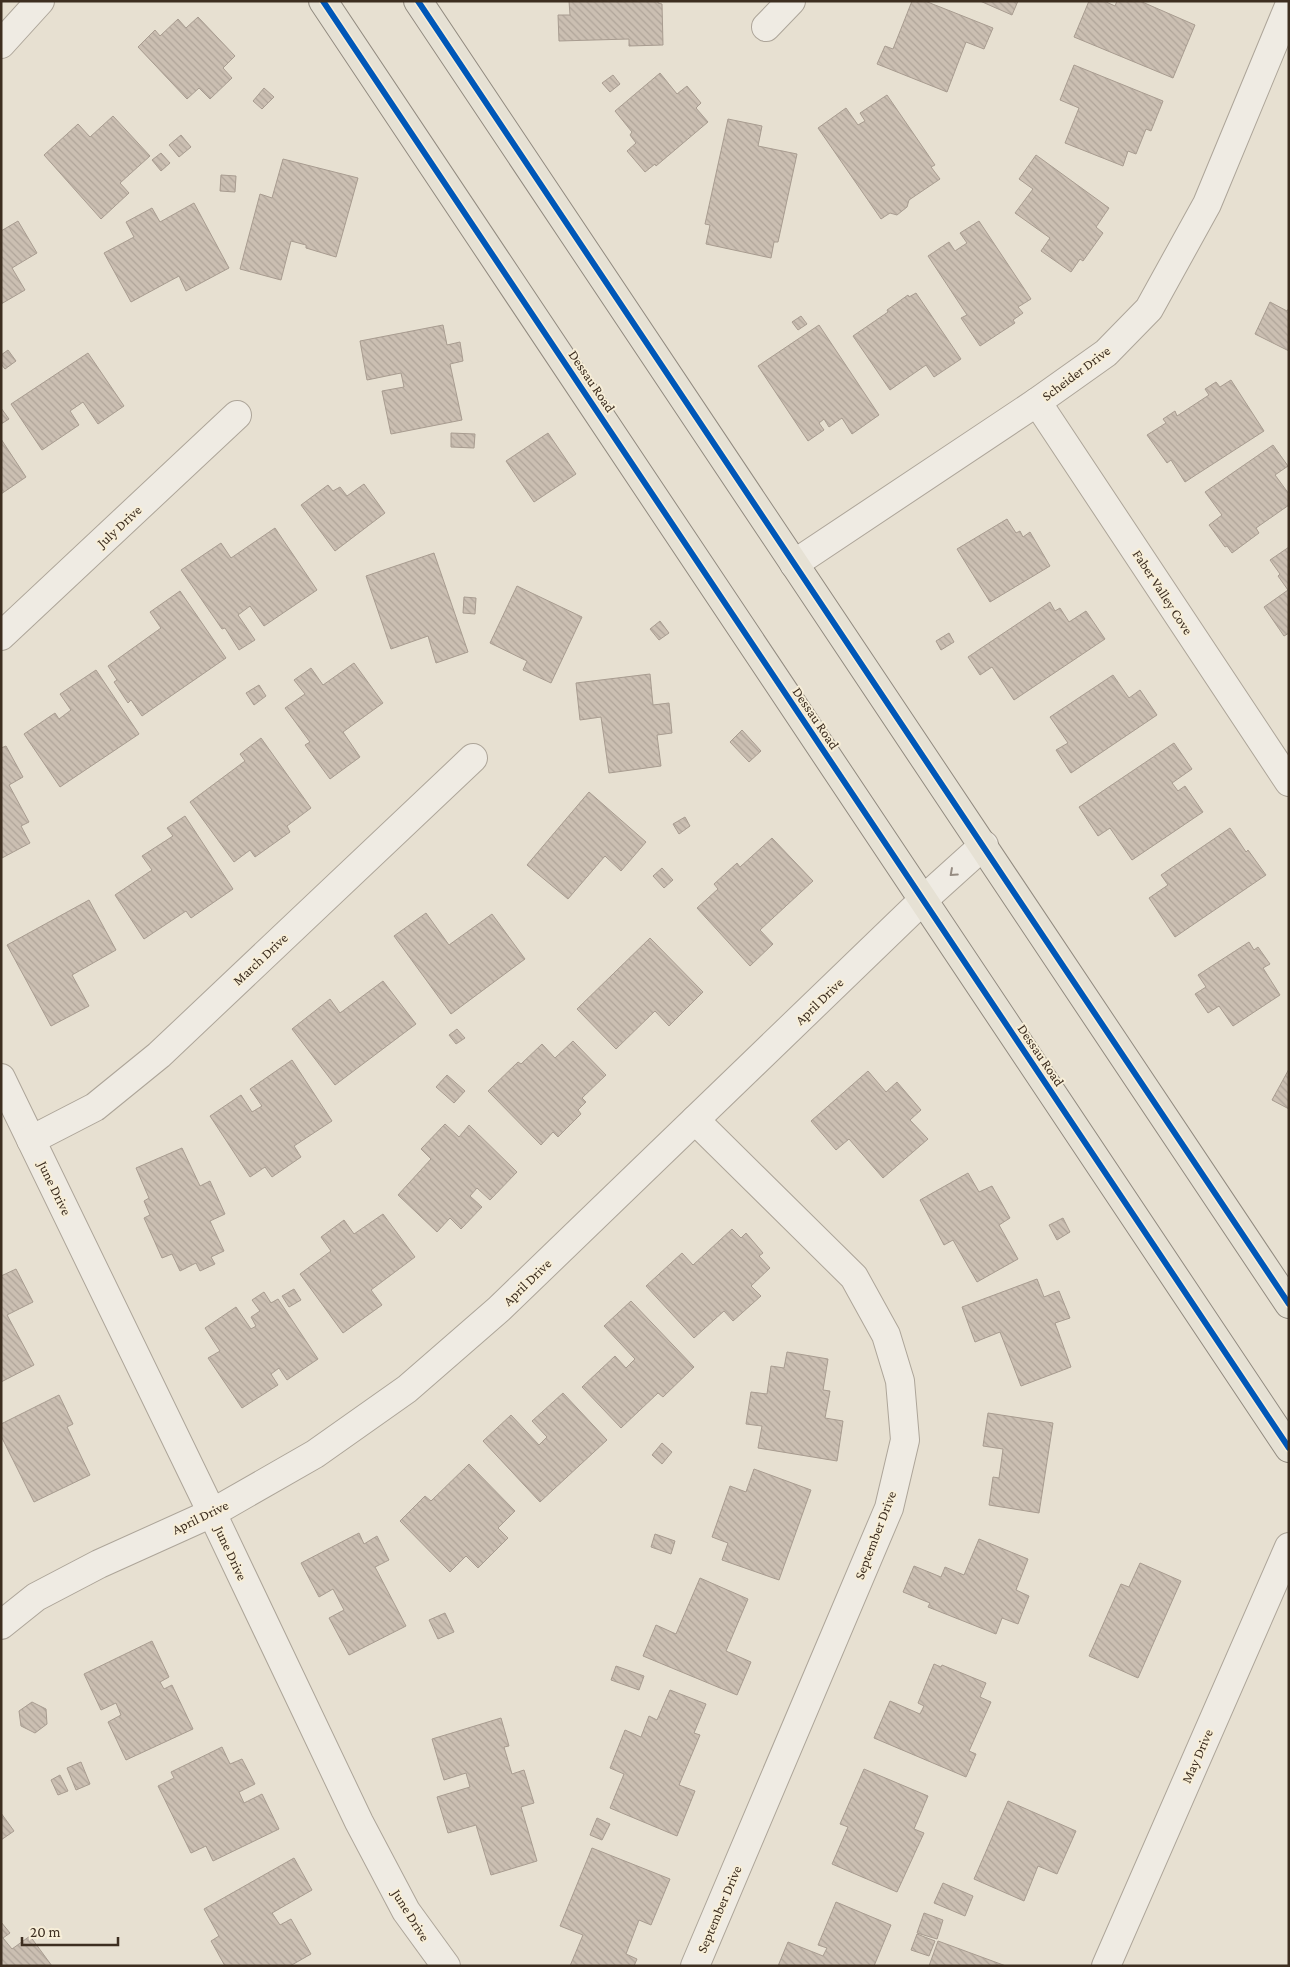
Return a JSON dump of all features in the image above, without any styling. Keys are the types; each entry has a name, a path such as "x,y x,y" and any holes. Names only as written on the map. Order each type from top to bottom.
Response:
{"main road":[{"name":"Dessau Road","path":"323,1 1289,1448"},
{"path":"418,1 1289,1304"}],"street":[{"path":"1,44 40,1"},
{"path":"766,27 790,1"},
{"path":"1284,1 1289,5"},
{"name":"Scheider Drive","path":"794,564 1037,402 1106,353 1149,309 1207,204 1289,5"},
{"name":"Faber Valley Cove","path":"1037,402 1289,782"},
{"name":"July Drive","path":"1,636 237,415"},
{"name":"March Drive","path":"32,1140 95,1107 159,1055 473,758"},
{"name":"April Drive","path":"1,1625 36,1597 98,1564 212,1512 316,1454 406,1389 499,1310 923,900 984,846"},
{"name":"June Drive","path":"1,1078 212,1512 359,1822 406,1911 446,1966"},
{"name":"September Drive","path":"694,1120 854,1277 886,1335 900,1381 905,1440 889,1508 695,1966"},
{"name":"May Drive","path":"1106,1966 1289,1547"}],"building":[{"path":"569,1 658,1 658,3 662,4 663,45 629,46 629,39 559,41 558,15 570,15"},
{"path":"912,1 925,1 993,28 984,49 966,42 947,92 877,64 885,46 893,49"},
{"path":"980,1 1018,1 1012,15"},
{"path":"1089,1 1104,1 1115,6 1117,1 1140,1 1195,25 1173,78 1074,37"},
{"path":"198,17 235,56 223,68 232,78 210,99 199,88 187,99 138,47 155,30 160,36 178,19 186,28"},
{"path":"1074,65 1163,101 1151,131 1146,129 1136,154 1128,151 1123,166 1065,143 1079,108 1060,100"},
{"path":"660,73 677,94 687,86 701,103 696,108 708,122 656,166 655,164 645,172 627,151 636,143 630,135 632,132 615,111"},
{"path":"613,75 620,84 610,92 602,83"},
{"path":"264,88 274,97 262,109 253,101"},
{"path":"887,95 935,165 931,167 940,179 909,200 907,207 897,215 890,213 881,219 818,128 846,108 858,125 865,121 860,113"},
{"path":"113,116 150,156 120,183 129,193 101,219 44,155 78,124 90,137"},
{"path":"728,119 762,126 758,146 797,154 778,242 774,242 771,258 706,244 710,225 705,224"},
{"path":"181,135 191,147 179,157 169,145"},
{"path":"161,153 170,163 161,171 152,160"},
{"path":"1036,155 1109,208 1096,227 1103,233 1083,261 1080,259 1071,272 1041,251 1050,238 1015,213 1033,189 1019,179"},
{"path":"283,159 358,178 336,257 306,248 306,245 291,241 281,280 240,269 260,194 272,198"},
{"path":"221,175 236,176 235,192 220,191"},
{"path":"194,203 229,268 186,291 179,276 131,302 104,253 134,237 126,222 152,208 160,222"},
{"path":"18,221 37,253 12,268 25,290 1,304 1,231"},
{"path":"979,221 1031,299 1018,307 1023,313 1013,320 1015,323 980,346 961,318 967,315 928,256 949,242 955,251 967,243 960,233"},
{"path":"916,293 961,359 934,377 926,365 890,390 853,336 888,312 887,310 908,295 909,297"},
{"path":"1270,302 1287,311 1289,308 1289,351 1255,334"},
{"path":"801,316 807,324 798,330 792,322"},
{"path":"443,325 447,345 460,342 463,361 450,364 462,420 391,434 382,391 404,387 401,373 367,380 360,341"},
{"path":"819,325 879,415 852,434 842,418 829,427 824,419 819,423 824,430 808,441 758,366"},
{"path":"8,350 16,361 5,369 1,364 1,355"},
{"path":"88,353 124,406 98,424 83,402 70,411 79,425 42,450 11,404"},
{"path":"1231,380 1264,431 1185,482 1171,460 1167,463 1147,435 1166,423 1163,419 1175,411 1177,416 1209,395 1205,389 1216,382 1220,387"},
{"path":"1,408 9,419 1,424"},
{"path":"451,433 475,434 474,448 451,447"},
{"path":"548,433 576,474 534,502 506,461"},
{"path":"1,439 26,477 1,494"},
{"path":"1273,445 1288,466 1275,475 1289,494 1289,505 1256,528 1259,533 1232,553 1227,546 1225,547 1209,525 1222,515 1205,492"},
{"path":"364,484 385,513 335,551 301,505 328,485 333,491 340,487 347,496"},
{"path":"1007,519 1016,533 1020,531 1023,537 1030,532 1050,566 990,602 957,549"},
{"path":"275,528 317,590 264,626 250,606 238,615 255,640 239,650 225,628 222,629 181,570 221,543 231,558"},
{"path":"1289,547 1289,633 1284,636 1264,607 1288,590 1270,560"},
{"path":"434,553 468,652 436,663 428,636 391,649 366,576"},
{"path":"517,586 582,617 551,683 523,670 527,661 490,643"},
{"path":"180,591 226,658 142,716 131,700 128,703 114,682 117,680 108,666 161,628 150,612"},
{"path":"464,597 476,598 475,614 463,613"},
{"path":"1050,602 1055,611 1060,608 1069,622 1086,611 1105,639 1014,700 992,667 980,675 968,657"},
{"path":"660,621 669,633 659,640 650,629"},
{"path":"949,633 954,642 941,650 936,641"},
{"path":"354,663 383,703 343,732 360,757 330,779 305,745 310,742 285,708 305,694 294,680 311,668 323,685"},
{"path":"96,670 139,734 60,787 24,734 55,713 59,719 71,710 60,694"},
{"path":"650,674 653,705 669,703 672,733 657,735 661,766 609,773 601,717 580,720 576,683"},
{"path":"1113,675 1129,698 1140,690 1157,715 1071,773 1056,750 1068,743 1050,717"},
{"path":"259,685 266,696 254,705 246,693"},
{"path":"742,730 761,751 749,762 730,742"},
{"path":"261,738 311,808 287,826 290,832 255,857 250,850 234,862 190,802 245,761 240,754"},
{"path":"1174,743 1192,769 1172,783 1178,791 1185,786 1203,812 1132,860 1110,828 1098,836 1079,807"},
{"path":"6,746 23,777 9,785 29,822 21,826 30,843 2,858 1,748"},
{"path":"589,792 646,842 621,871 605,856 568,899 527,865"},
{"path":"185,816 233,889 191,918 186,911 144,939 115,895 152,870 142,856 173,836 167,828"},
{"path":"685,817 690,826 679,834 673,824"},
{"path":"1230,828 1246,852 1248,850 1266,875 1175,937 1149,898 1168,885 1161,875"},
{"path":"772,838 813,881 760,930 773,944 750,966 697,908 718,889 714,884 737,863 740,867"},
{"path":"662,868 673,880 664,888 653,876"},
{"path":"89,900 116,950 72,975 89,1006 51,1026 7,945"},
{"path":"426,913 449,945 492,914 525,959 451,1014 394,936"},
{"path":"650,938 703,992 669,1026 655,1011 616,1049 577,1009"},
{"path":"1249,942 1254,950 1258,947 1270,964 1263,968 1280,995 1233,1026 1219,1006 1208,1013 1195,994 1206,987 1198,975"},
{"path":"383,981 416,1024 335,1085 292,1029 330,999 340,1013"},
{"path":"457,1029 465,1038 456,1044 449,1035"},
{"path":"573,1041 606,1075 582,1098 586,1102 578,1110 581,1114 558,1137 553,1132 541,1145 488,1091 518,1062 521,1064 542,1044 555,1058"},
{"path":"292,1060 332,1121 294,1146 301,1157 272,1177 265,1167 250,1177 210,1116 241,1095 252,1112 262,1106 250,1089"},
{"path":"1289,1069 1289,1109 1272,1100"},
{"path":"868,1071 886,1092 897,1082 921,1110 910,1120 928,1139 883,1178 849,1139 836,1150 811,1121"},
{"path":"447,1075 465,1091 454,1103 436,1087"},
{"path":"445,1124 459,1137 469,1125 517,1172 490,1200 477,1188 470,1196 482,1207 461,1229 450,1218 437,1232 398,1195 431,1159 421,1149"},
{"path":"182,1148 200,1186 210,1181 225,1214 210,1221 224,1251 211,1257 215,1264 200,1271 196,1263 180,1271 172,1254 162,1258 144,1218 150,1215 144,1201 149,1198 136,1168"},
{"path":"968,1173 979,1192 992,1186 1010,1218 999,1225 1018,1259 977,1282 953,1240 944,1245 920,1200"},
{"path":"383,1214 415,1257 371,1290 382,1305 343,1333 300,1274 331,1251 321,1237 344,1220 354,1234"},
{"path":"1063,1218 1070,1232 1057,1240 1049,1225"},
{"path":"732,1229 741,1238 746,1233 763,1253 759,1256 770,1268 751,1286 761,1296 733,1321 724,1311 694,1338 646,1286 682,1253 693,1265"},
{"path":"16,1269 33,1302 7,1315 34,1365 1,1382 1,1276"},
{"path":"1037,1279 1044,1297 1059,1291 1070,1318 1055,1323 1071,1367 1021,1386 1000,1332 975,1342 962,1307"},
{"path":"294,1289 301,1300 289,1307 282,1296"},
{"path":"264,1292 271,1303 278,1299 318,1359 287,1380 279,1368 271,1374 278,1385 242,1408 208,1358 220,1351 205,1328 236,1307 251,1329 256,1326 251,1317 260,1311 252,1300"},
{"path":"631,1301 694,1367 663,1397 658,1393 621,1428 582,1387 615,1356 626,1368 635,1359 604,1326"},
{"path":"787,1352 828,1359 823,1390 830,1391 825,1418 843,1421 837,1461 758,1448 762,1426 746,1424 751,1392 767,1394 771,1366 784,1368"},
{"path":"563,1393 607,1440 540,1502 483,1441 511,1415 539,1445 547,1437 532,1421"},
{"path":"59,1395 73,1424 67,1427 90,1475 34,1502 1,1436 1,1424"},
{"path":"988,1413 1053,1423 1039,1513 989,1505 993,1477 999,1478 1003,1449 983,1446"},
{"path":"662,1443 672,1452 662,1464 652,1455"},
{"path":"469,1464 515,1511 498,1528 508,1538 478,1568 466,1556 450,1572 400,1521 425,1496 431,1501"},
{"path":"754,1469 811,1490 779,1580 722,1560 728,1543 712,1537 730,1486 746,1492"},
{"path":"359,1533 364,1544 377,1536 389,1560 375,1567 406,1626 349,1655 329,1618 344,1610 333,1589 319,1597 301,1563"},
{"path":"655,1534 675,1541 671,1554 651,1547"},
{"path":"979,1539 1028,1559 1016,1590 1029,1596 1018,1624 1002,1618 996,1634 928,1607 930,1603 903,1592 914,1566 941,1577 945,1567 964,1575"},
{"path":"1140,1563 1181,1581 1138,1678 1089,1656 1121,1584 1129,1587"},
{"path":"700,1578 748,1599 726,1651 751,1662 737,1695 643,1656 656,1625 676,1634"},
{"path":"445,1613 454,1632 438,1639 429,1620"},
{"path":"152,1641 169,1677 160,1682 164,1689 172,1685 193,1729 126,1760 108,1722 121,1715 116,1703 101,1710 84,1674"},
{"path":"934,1664 941,1667 942,1665 986,1683 980,1697 991,1702 969,1751 976,1754 966,1777 874,1738 890,1701 920,1714 924,1706 918,1703"},
{"path":"616,1666 644,1676 639,1690 611,1680"},
{"path":"670,1690 706,1704 694,1733 700,1735 679,1785 695,1791 677,1836 610,1808 624,1774 610,1768 625,1730 641,1737 649,1716 657,1720"},
{"path":"32,1702 46,1709 47,1724 35,1733 21,1726 19,1711"},
{"path":"501,1718 509,1746 504,1747 512,1774 524,1770 534,1803 521,1807 537,1861 491,1875 476,1825 448,1833 437,1797 470,1787 466,1773 444,1780 432,1739"},
{"path":"222,1747 230,1764 242,1759 255,1784 239,1792 244,1803 262,1794 279,1829 213,1861 206,1846 191,1853 158,1786 174,1778 171,1772"},
{"path":"81,1762 90,1784 76,1790 67,1768"},
{"path":"864,1769 928,1796 914,1829 924,1833 897,1892 832,1864 848,1827 840,1824"},
{"path":"60,1775 68,1791 58,1795 51,1780"},
{"path":"1008,1801 1076,1831 1057,1874 1038,1866 1024,1901 974,1879"},
{"path":"1,1813 14,1831 1,1840"},
{"path":"597,1818 610,1824 602,1840 590,1835"},
{"path":"592,1848 670,1879 651,1925 639,1920 626,1954 637,1959 634,1966 570,1966 583,1935 560,1926"},
{"path":"294,1858 312,1890 272,1913 280,1925 291,1919 311,1954 290,1966 225,1966 211,1941 219,1936 204,1909"},
{"path":"943,1883 973,1896 965,1916 934,1903"},
{"path":"836,1902 891,1925 874,1966 778,1966 788,1942 823,1956 827,1948 818,1945"},
{"path":"924,1913 943,1920 937,1939 917,1933"},
{"path":"1,1922 10,1933 3,1938 12,1949 30,1936 52,1966 1,1966"},
{"path":"917,1934 935,1941 929,1956 911,1950"},
{"path":"938,1941 1006,1966 929,1966"}],"cycle path":[{"path":"323,1 1289,1448"},
{"path":"418,1 1289,1304"}]}
